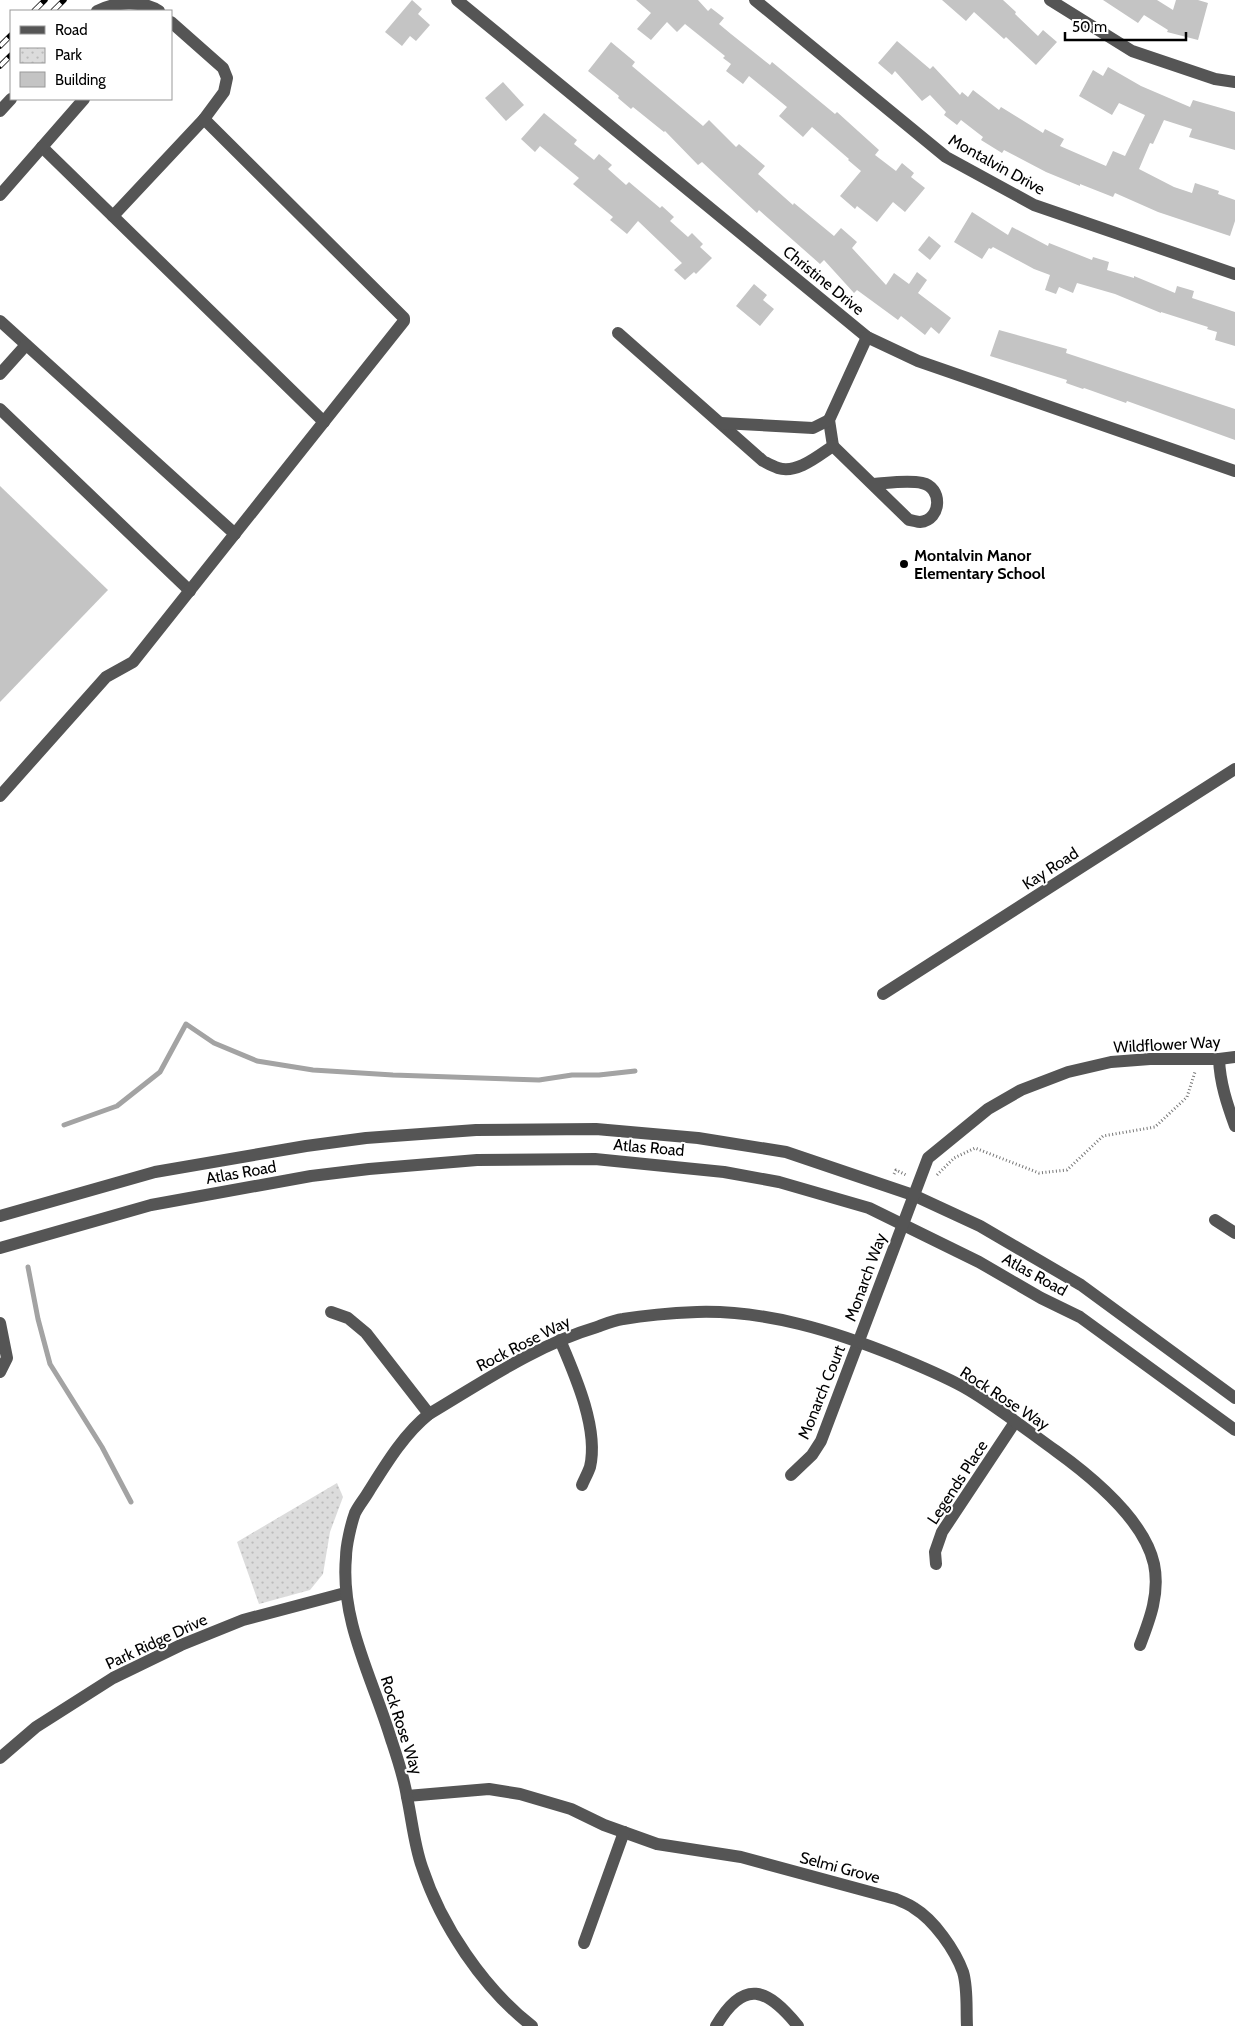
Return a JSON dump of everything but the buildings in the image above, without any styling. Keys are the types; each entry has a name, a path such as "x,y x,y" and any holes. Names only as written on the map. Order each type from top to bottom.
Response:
{"street":[{"name":"Christine Drive","path":"457,0 867,337 918,361 1235,471"},
{"name":"Montalvin Drive","path":"755,0 946,157 1034,205 1235,274"},
{"path":"1050,0 1132,51 1215,79 1235,82"},
{"path":"99,10 108,6 135,3 156,10"},
{"path":"113,216 204,119 224,92 228,78 222,68 172,23"},
{"path":"0,111 11,100"},
{"path":"0,195 83,100"},
{"path":"0,796 106,676 133,662 404,321 404,318 204,119"},
{"path":"42,147 324,422"},
{"path":"0,320 235,534"},
{"path":"618,333 763,461 779,469 793,468 806,463 833,446"},
{"path":"867,337 829,420 833,446 909,520 921,522 934,514 938,504 935,492 924,483 874,484"},
{"path":"0,374 26,344"},
{"path":"0,409 190,591"},
{"path":"721,423 813,428 829,420"},
{"name":"Kay Road","path":"883,994 1235,769"},
{"name":"Wildflower Way","path":"902,1224 928,1158 988,1109 1022,1090 1068,1072 1111,1062 1150,1059 1199,1060 1235,1056"},
{"path":"1219,1059 1220,1078 1225,1100 1235,1126"},
{"name":"Atlas Road","path":"0,1216 155,1172 366,1138 476,1130 596,1129 698,1138 786,1152 913,1195 980,1226 1071,1278 1235,1398"},
{"name":"Atlas Road","path":"0,1248 151,1205 282,1181 369,1169 477,1160 595,1159 724,1172 779,1182 860,1205 979,1262 1041,1298 1080,1317 1235,1430"},
{"path":"1215,1220 1235,1234"},
{"name":"Monarch Way","path":"860,1342 902,1224"},
{"path":"331,1312 348,1318 366,1333 429,1414"},
{"name":"Rock Rose Way","path":"532,2026 486,1980 458,1942 436,1904 421,1866 411,1826 407,1796 391,1738 357,1641 345,1593 346,1556 355,1514 398,1448 418,1423 429,1414 528,1356 560,1340 622,1319 697,1312 743,1314 776,1318 860,1342 970,1390 1082,1470 1128,1516 1144,1539 1154,1565 1155,1594 1152,1613 1140,1645"},
{"path":"0,1323 7,1358 0,1372"},
{"path":"560,1340 577,1379 588,1421 591,1445 590,1467 582,1485"},
{"name":"Monarch Court","path":"791,1475 812,1455 821,1441 860,1342"},
{"name":"Legends Place","path":"936,1564 935,1552 942,1532 1016,1422"},
{"name":"Park Ridge Drive","path":"0,1758 36,1727 113,1678 172,1649 243,1620 345,1593"},
{"name":"Selmi Grove","path":"407,1796 489,1789 520,1794 571,1809 657,1844 741,1857 896,1900 914,1908 932,1922 963,1972 966,1991 967,2026"},
{"path":"584,1943 624,1832"},
{"path":"716,2026 734,2001 749,1994 759,1994 770,1998 783,2007 798,2026"}],"path":[{"path":"888,1186 896,1170 934,1187 935,1177 954,1158 975,1148 1040,1173 1067,1170 1103,1136 1154,1127 1187,1097 1199,1060"}],"green space":[{"path":"337,1483 343,1497 330,1532 323,1574 310,1590 259,1604 237,1542"}],"waterway":[{"path":"64,1125 117,1106 160,1072 186,1024 214,1043 257,1061 313,1070 539,1080 572,1075 599,1075 635,1071"},
{"path":"28,1267 38,1319 50,1364 102,1447 131,1502"}],"railway":[{"path":"35,10 45,0"},
{"path":"54,10 64,0"},
{"path":"0,46 10,36"},
{"path":"0,66 10,56"}],"place":[{"name":"Montalvin Manor Elementary School","path":"904,564"}]}
